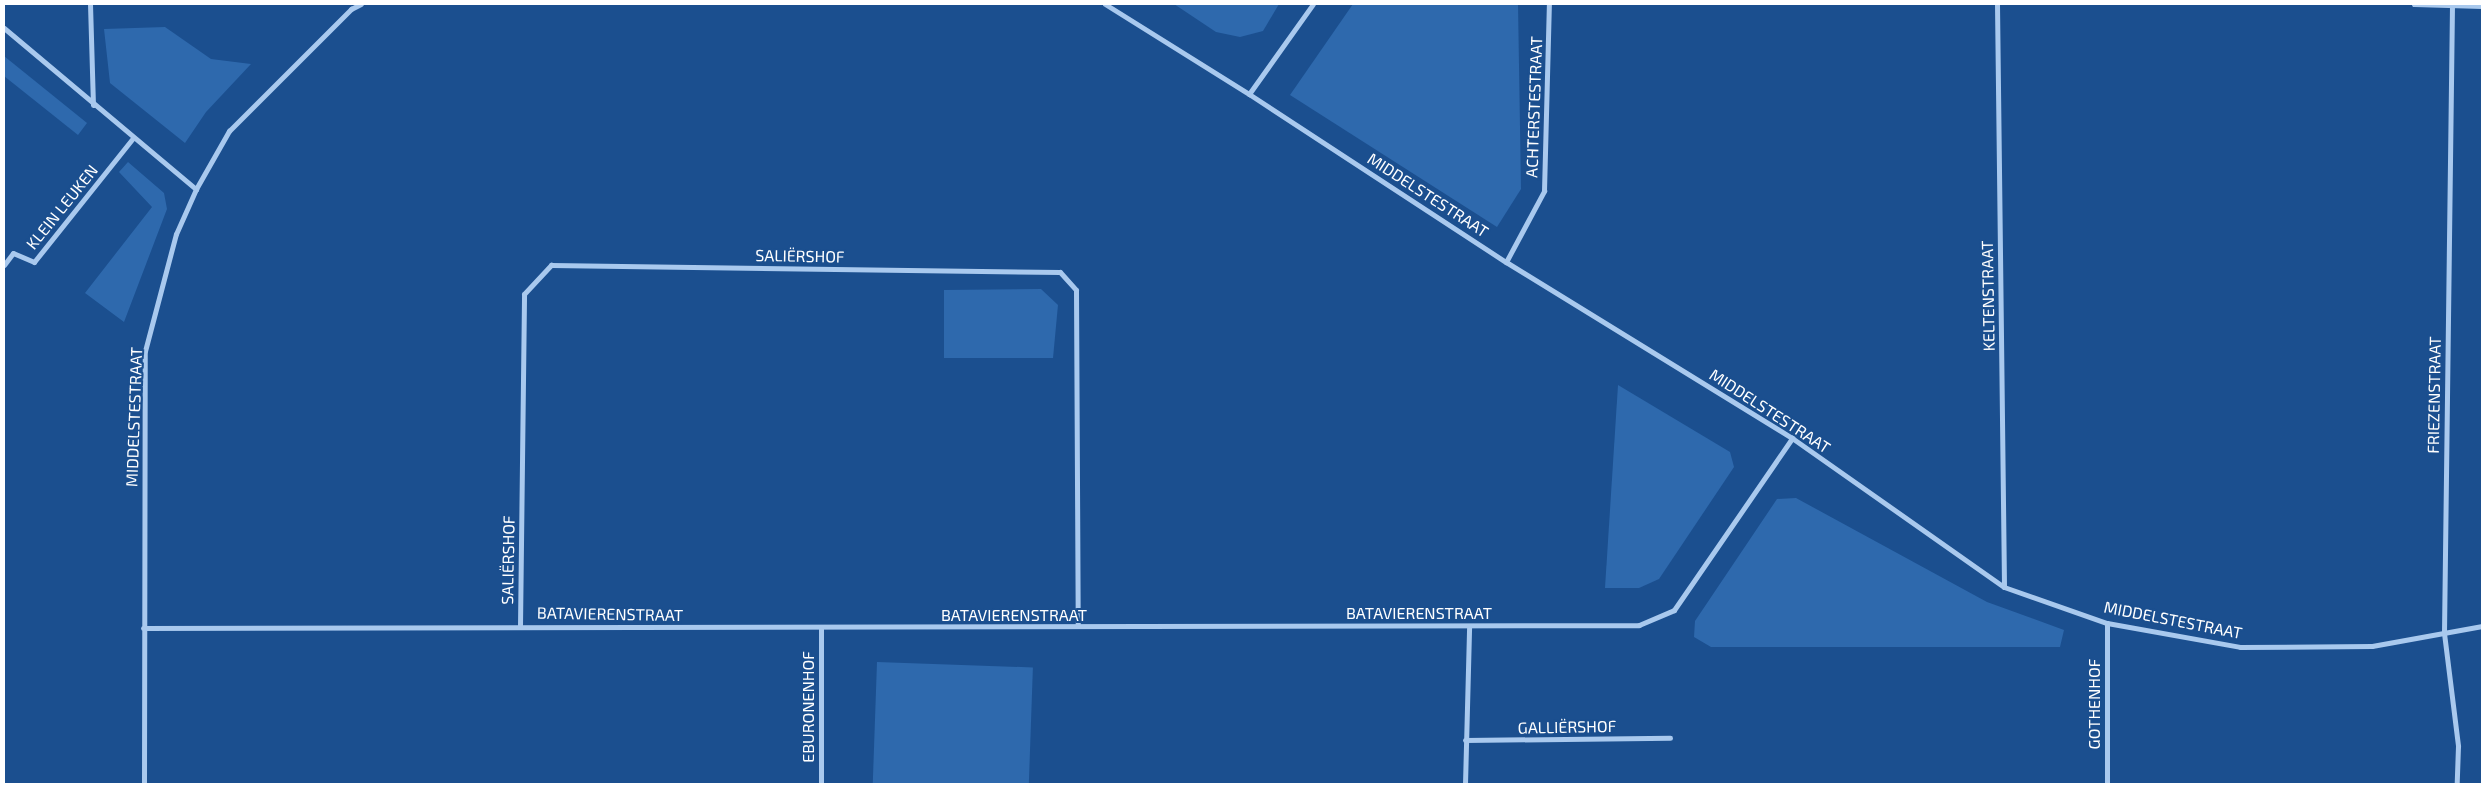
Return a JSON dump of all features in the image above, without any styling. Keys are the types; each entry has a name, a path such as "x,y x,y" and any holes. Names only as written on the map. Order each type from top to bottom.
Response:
{"street":[{"path":"90,4 93,105"},
{"name":"MIDDELSTESTRAAT","path":"144,784 145,351 176,234 196,189 230,131 351,9 361,4"},
{"name":"MIDDELSTESTRAAT","path":"1105,4 1250,94 1506,262 1792,438 2004,588 2107,623 2240,647 2372,646 2482,626"},
{"path":"1250,94 1313,4"},
{"name":"ACHTERSTESTRAAT","path":"1506,262 1544,191 1549,4"},
{"name":"KELTENSTRAAT","path":"1997,4 2004,588"},
{"path":"2414,4 2482,6"},
{"name":"FRIEZENSTRAAT","path":"2452,5 2444,633 2458,746 2458,784"},
{"path":"4,28 93,105 196,189"},
{"name":"KLEIN LEUKEN","path":"4,265 13,253 34,262 133,138"},
{"name":"SALIËRSHOF","path":"520,626 524,294 551,265 1060,272 1076,290 1078,626"},
{"name":"BATAVIERENSTRAAT","path":"143,628 520,626 821,629 1078,626 1639,626 1674,610 1792,438"},
{"name":"GOTHENHOF","path":"2107,623 2107,784"},
{"path":"1465,784 1469,626"},
{"name":"EBURONENHOF","path":"821,629 821,784"},
{"name":"GALLIËRSHOF","path":"1465,740 1670,738"}],"shaded area":[{"path":"1174,4 1279,4 1263,31 1240,37 1216,32"},
{"path":"1353,4 1518,4 1521,189 1497,227 1290,95"},
{"path":"165,27 211,59 251,64 206,112 185,143 110,83 104,29"},
{"path":"4,56 87,123 78,135 4,76"},
{"path":"128,162 164,193 167,209 124,322 85,293 152,207 119,172"},
{"path":"1041,289 1058,305 1053,358 944,358 944,290"},
{"path":"1618,385 1730,452 1734,467 1659,579 1639,588 1605,588"},
{"path":"1796,498 1987,602 2064,630 2060,647 1711,647 1694,637 1695,621 1777,499"},
{"path":"877,662 1033,667 1029,784 873,784"}]}
